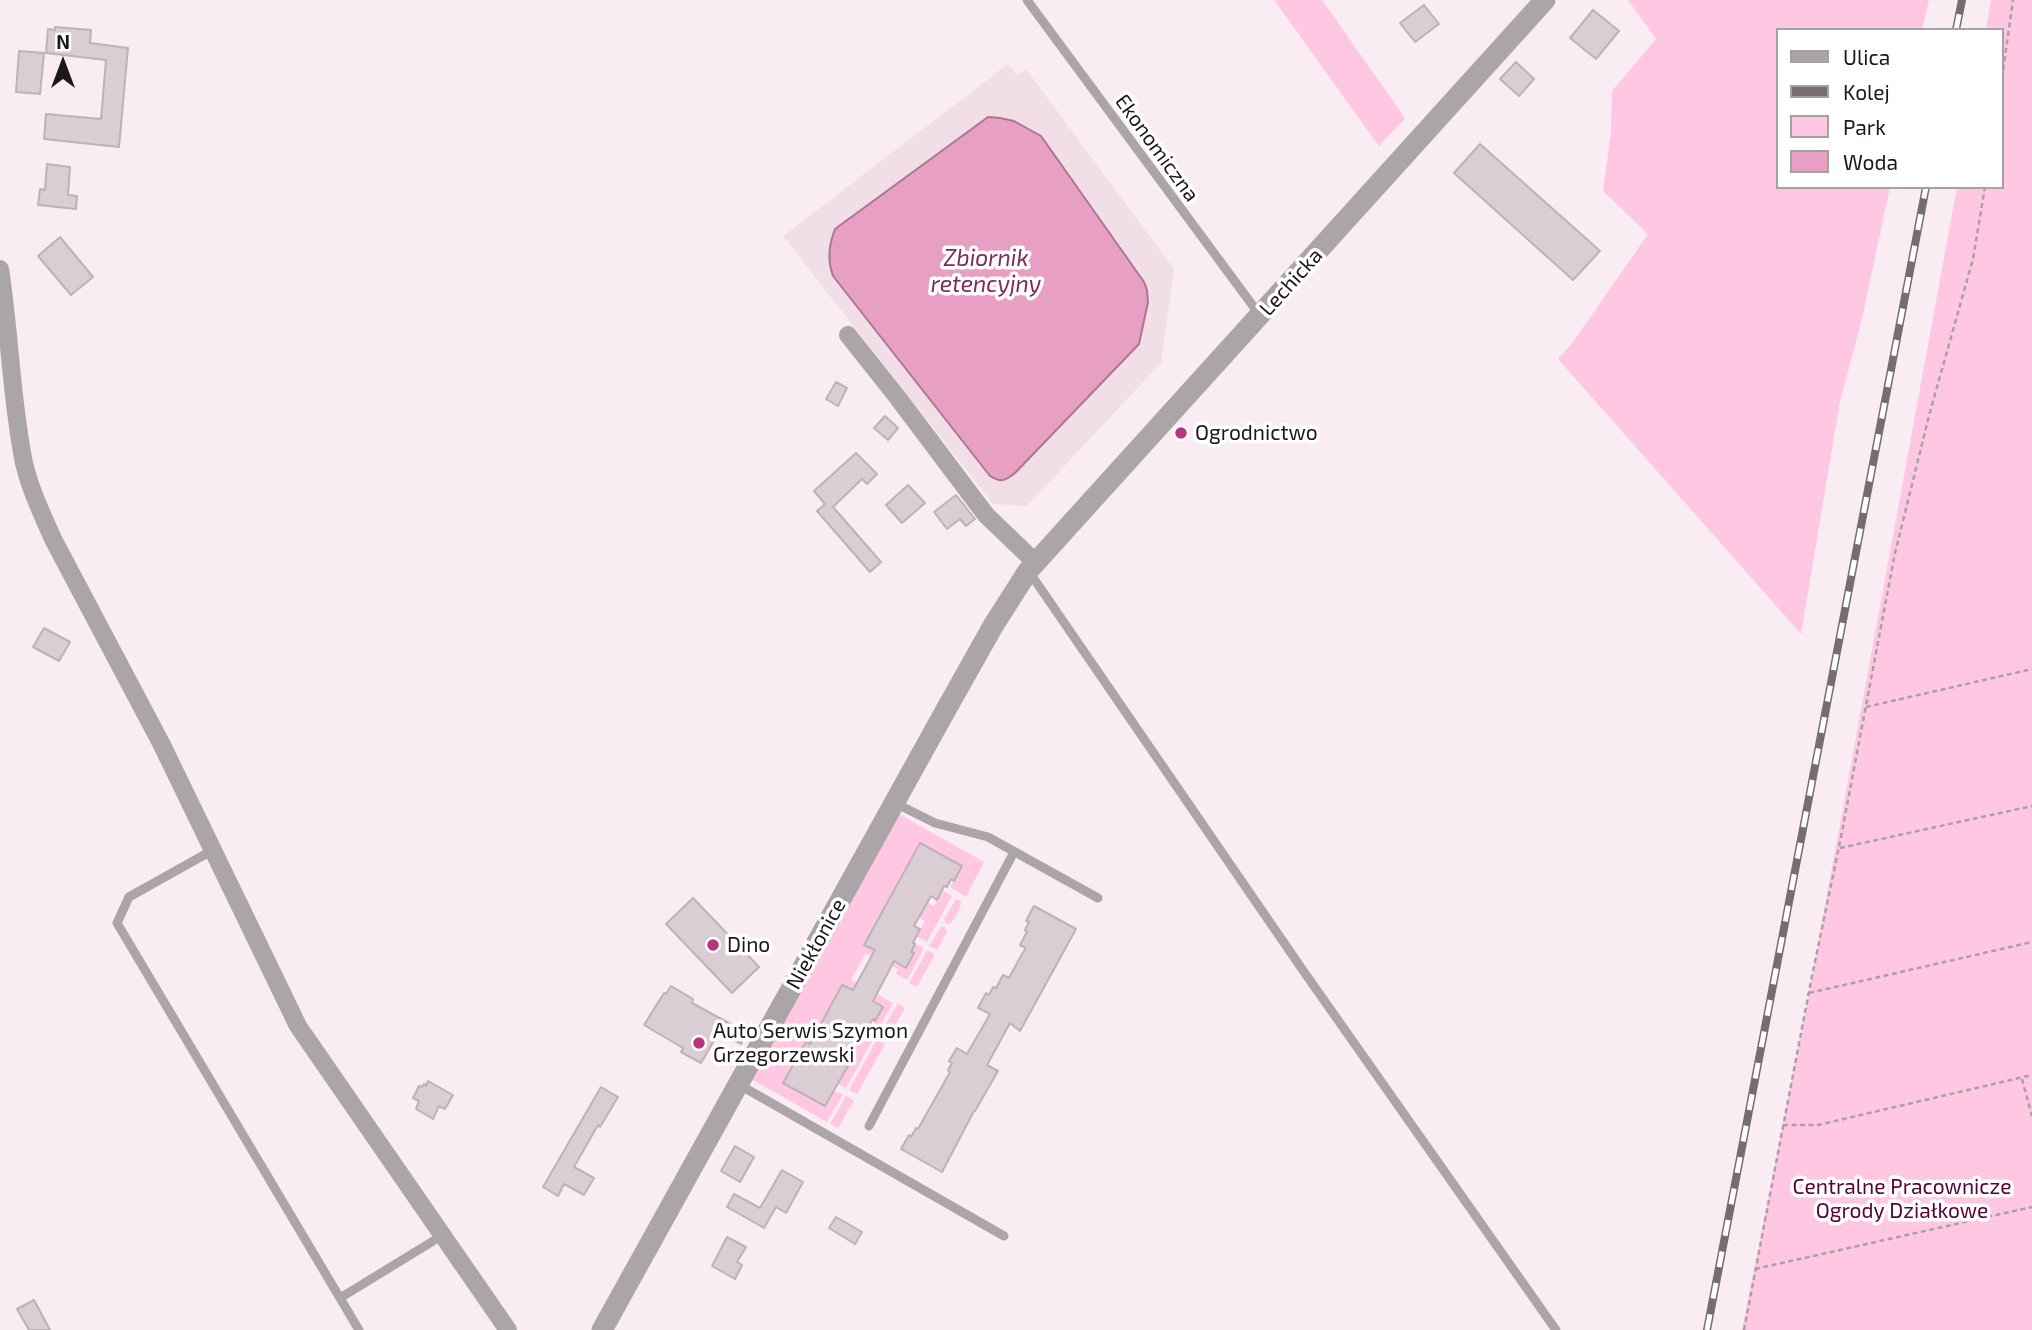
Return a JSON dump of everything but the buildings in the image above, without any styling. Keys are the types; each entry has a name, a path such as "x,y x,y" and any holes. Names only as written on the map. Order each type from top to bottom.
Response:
{"street":[{"name":"Lechicka","path":"1032,566 1545,0"},
{"path":"0,269 17,421 25,465 37,504 53,539 162,745 298,1026 508,1330"},
{"path":"848,335 986,515 1032,566"},
{"name":"Niekłonice","path":"602,1330 993,626 1032,566"}],"lane":[{"name":"Ekonomiczna","path":"1027,0 1260,316"},
{"path":"1032,566 1302,969 1556,1330"},
{"path":"895,803 935,823 988,837 1098,898"},
{"path":"213,850 128,897 117,923 359,1330"},
{"path":"869,1126 1014,852"},
{"path":"738,1084 1004,1236"},
{"path":"340,1298 443,1235"}],"path":[{"path":"2004,64 2013,0"},
{"path":"1744,1330 1895,553 1930,412 1973,259 1985,189"},
{"path":"1866,707 2032,668"},
{"path":"1839,848 2032,806"},
{"path":"1809,993 2032,942"},
{"path":"1783,1125 1818,1125 2032,1075"},
{"path":"2022,1077 2032,1116"},
{"path":"1755,1269 2032,1208"}],"shaded area":[{"name":"Zbiornik retencyjny","path":"1008,64 1017,75 1026,69 1174,269 1161,363 1027,506 993,504 783,236"}],"green space":[{"path":"1274,0 1322,0 1405,118 1379,146"},
{"path":"1628,0 1929,0 1922,28 1776,28 1776,189 1890,189 1861,323 1840,401 1801,634 1558,359 1573,342 1648,234 1603,191 1611,133 1612,91 1656,39"},
{"name":"Centralne Pracownicze Ogrody Działkowe","path":"1991,0 2032,0 2032,1330 1742,1330 1809,993 1957,189 2004,189 2004,28 1986,28"},
{"path":"899,814 984,862 966,897 950,887 961,866 919,844 897,885 934,906 942,890 952,896 927,942 916,936 925,921 887,901 864,945 905,968 915,944 924,948 907,980 896,974 898,969 866,953 851,980 893,1003 877,1032 871,1029 883,1007 842,985 820,1026 862,1033 873,1039 846,1088 838,1084 847,1065 806,1042 784,1083 825,1106 834,1091 843,1094 827,1122 753,1080"},
{"path":"956,899 961,901 959,910 950,924 946,924 944,919"},
{"path":"941,927 945,927 947,932 937,950 929,946"},
{"path":"927,950 935,954 917,987 909,983"},
{"path":"898,1003 905,1008 888,1038 880,1034"},
{"path":"877,1039 885,1044 857,1094 849,1090"},
{"path":"846,1096 854,1100 838,1128 830,1124"}],"water":[{"name":"Zbiornik retencyjny","path":"988,117 1014,121 1041,136 1144,282 1148,302 1139,344 1015,473 1000,480 990,476 833,276 829,258 835,229"}],"railway":[{"path":"1956,28 1962,0"},
{"path":"1707,1330 1926,189"}],"place":[{"name":"Ogrodnictwo","path":"1181,433"},
{"name":"Dino","path":"713,945"},
{"name":"Auto Serwis Szymon Grzegorzewski","path":"699,1043"}]}
